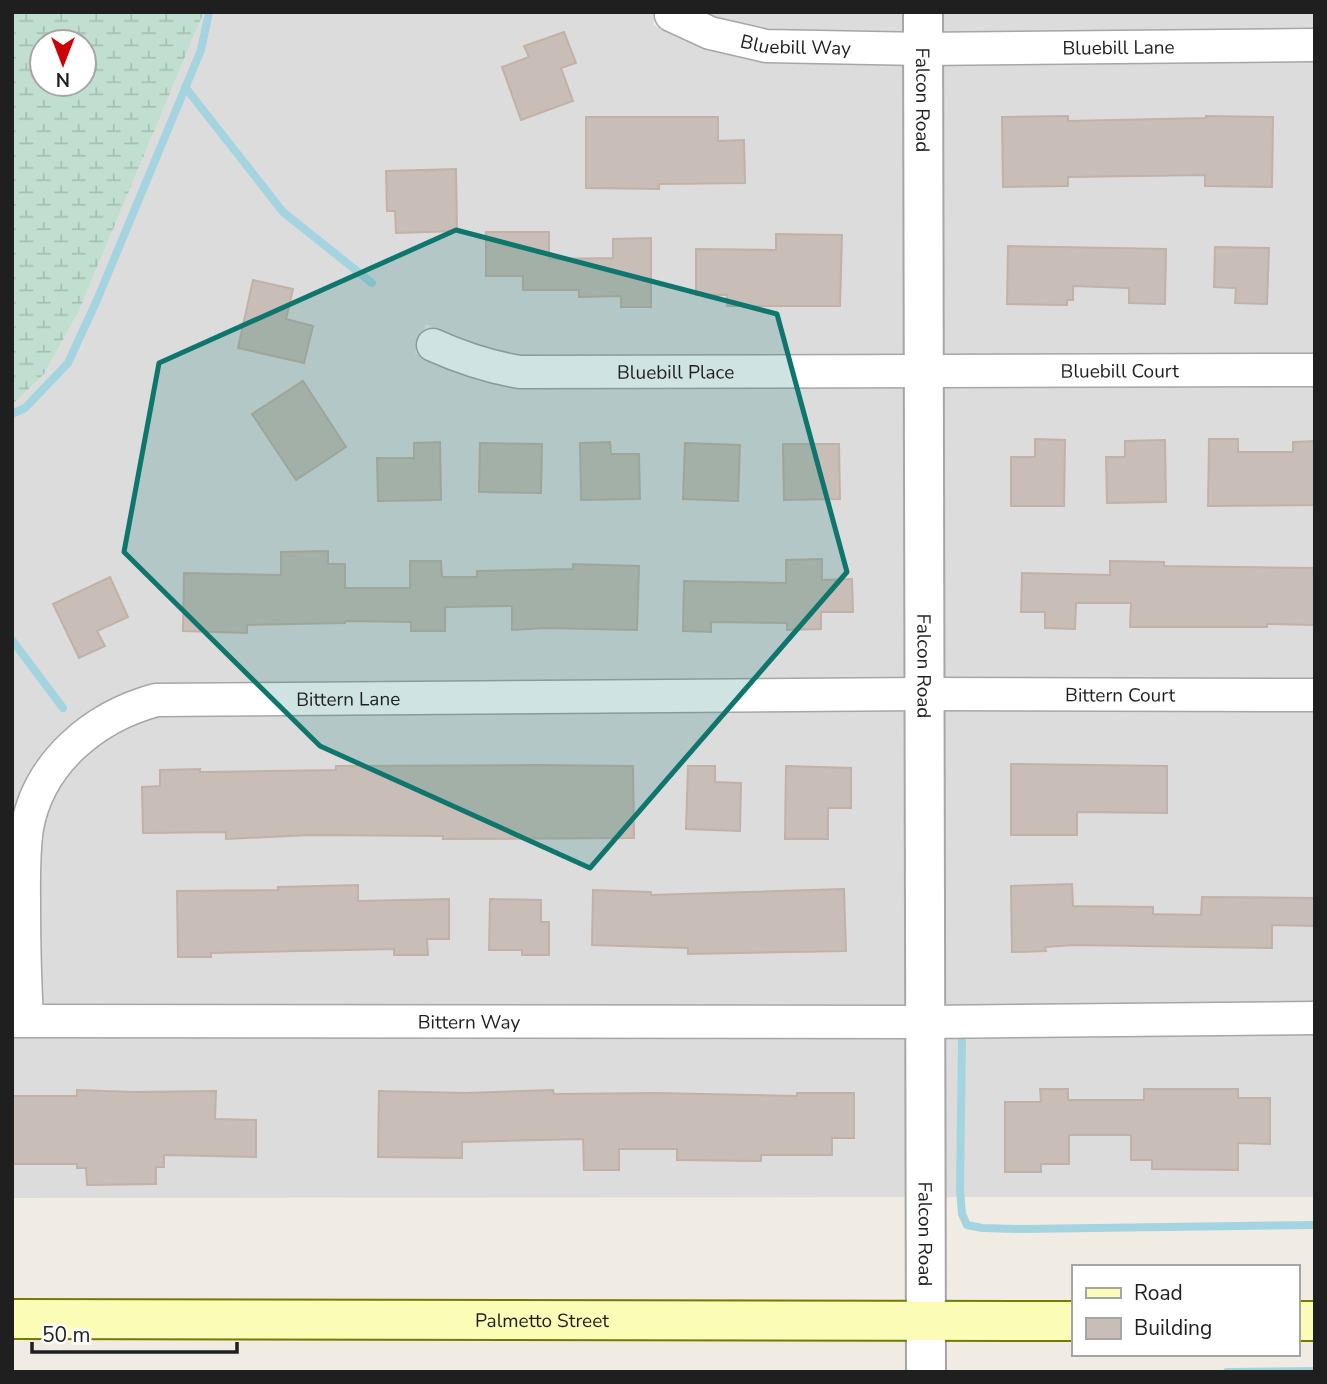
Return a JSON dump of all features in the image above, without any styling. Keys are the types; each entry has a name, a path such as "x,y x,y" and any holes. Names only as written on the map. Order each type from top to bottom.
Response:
{"main road":[{"name":"Palmetto Street","path":"12,1320 1072,1321"}],"street":[{"name":"Bluebill Way","path":"671,15 710,33 766,46 923,31"},
{"name":"Bluebill Lane","path":"923,31 1315,45"},
{"name":"Falcon Road","path":"923,31 926,1372"},
{"name":"Bluebill Place","path":"433,345 490,367 520,372 924,371"},
{"name":"Bluebill Court","path":"924,371 1315,370"},
{"name":"Bittern Court","path":"924,694 1315,695"},
{"name":"Bittern Lane","path":"20,1020 24,968 24,865 28,827 34,806 42,787 65,752 97,724 135,706 156,700 924,694"},
{"path":"925,1022 1315,1018"},
{"name":"Bittern Way","path":"20,1020 925,1022"}],"highlighted area":[{"path":"456,230 777,314 847,572 590,868 320,746 124,552 159,363"}],"shaded area":[{"path":"204,12 657,12 653,25 704,48 749,59 766,62 909,64 910,356 521,356 466,343 426,324 415,353 457,373 488,383 520,388 910,387 910,679 156,684 111,699 73,724 56,740 42,758 12,838 12,405 44,374 78,313"},
{"path":"702,12 909,12 909,33 767,30 714,18"},
{"path":"937,12 1315,12 1315,30 937,33"},
{"path":"1315,61 1315,354 938,356 937,65"},
{"path":"1315,385 1315,678 938,679 938,387"},
{"path":"910,710 911,1006 40,1004 38,866 41,830 47,812 54,795 75,763 105,738 139,721 157,716"},
{"path":"938,710 1315,710 1315,1002 939,1006"},
{"path":"1315,1034 1315,1197 940,1197 939,1037"},
{"path":"12,1037 911,1038 912,1197 12,1198"}],"green space":[{"path":"12,12 204,12 78,313 44,374 12,405"}],"building":[{"path":"564,32 576,63 561,68 573,101 521,120 502,67 529,57 524,46"},
{"path":"1068,116 1068,121 1206,116 1273,117 1272,187 1205,186 1205,175 1068,177 1068,186 1003,187 1002,117"},
{"path":"586,117 718,117 718,141 744,140 745,183 659,184 659,189 586,188"},
{"path":"456,169 457,231 396,233 395,211 387,211 386,171"},
{"path":"486,232 549,232 549,259 613,258 613,239 651,238 651,307 621,307 621,296 579,297 579,290 523,290 523,276 486,276"},
{"path":"776,234 842,235 840,306 727,306 727,295 696,295 696,249 776,250"},
{"path":"1008,246 1166,249 1165,304 1129,303 1129,288 1073,286 1073,300 1067,300 1067,305 1007,304"},
{"path":"1215,247 1269,248 1267,304 1235,303 1236,288 1214,287"},
{"path":"253,280 293,289 286,319 313,326 304,363 238,348"},
{"path":"303,381 346,447 296,480 252,414"},
{"path":"1035,439 1065,440 1064,506 1011,506 1011,457 1035,457"},
{"path":"1209,439 1238,439 1238,452 1293,452 1293,442 1315,441 1315,505 1208,506"},
{"path":"1165,440 1166,502 1107,503 1106,457 1125,457 1125,441"},
{"path":"440,442 441,500 378,501 377,458 414,458 414,443"},
{"path":"610,442 611,454 639,454 640,499 581,500 580,443"},
{"path":"480,443 542,444 541,493 479,492"},
{"path":"685,443 740,445 738,501 683,499"},
{"path":"783,444 839,444 840,499 784,500"},
{"path":"328,551 328,564 345,564 345,588 410,588 410,561 441,561 442,577 477,577 477,571 573,569 573,564 639,566 637,630 512,630 512,606 445,607 445,631 411,631 411,622 345,621 247,625 247,633 183,631 184,573 281,575 281,552"},
{"path":"822,559 822,580 852,579 853,612 821,612 821,629 787,630 787,623 711,622 711,632 683,631 684,581 786,583 786,560"},
{"path":"1110,561 1164,562 1164,566 1315,568 1315,625 1130,627 1131,603 1076,603 1075,629 1045,628 1045,612 1021,612 1022,573 1110,575"},
{"path":"110,577 128,617 97,631 105,646 79,658 53,604"},
{"path":"1011,764 1167,766 1167,813 1077,812 1077,835 1011,835"},
{"path":"336,766 633,766 634,838 443,839 443,836 310,835 226,839 226,832 143,833 142,787 160,786 160,770 200,769 200,772 336,770"},
{"path":"688,766 715,766 715,782 741,783 740,831 686,829"},
{"path":"786,766 851,768 851,808 828,808 828,839 785,839"},
{"path":"1072,884 1073,906 1153,907 1153,914 1201,915 1202,897 1315,898 1315,926 1272,925 1272,948 1074,945 1045,947 1046,951 1012,952 1011,886"},
{"path":"358,885 358,901 449,899 449,939 427,939 428,955 394,955 394,949 211,953 211,957 178,957 177,891 278,890 278,887"},
{"path":"844,889 846,951 688,954 688,948 592,945 593,890 651,892 651,895"},
{"path":"490,899 541,900 541,922 549,922 549,955 522,955 522,950 489,950"},
{"path":"1040,1089 1068,1089 1068,1100 1144,1100 1144,1089 1238,1089 1238,1098 1270,1098 1270,1144 1238,1143 1238,1170 1152,1169 1152,1160 1131,1160 1131,1135 1069,1135 1069,1164 1041,1164 1041,1172 1005,1172 1005,1102 1041,1102"},
{"path":"77,1090 216,1091 215,1119 256,1120 256,1157 164,1155 164,1167 156,1167 156,1184 87,1185 86,1168 77,1168 77,1164 12,1164 12,1096 77,1096"},
{"path":"553,1090 554,1094 797,1096 797,1093 854,1093 854,1138 832,1138 832,1155 761,1155 761,1161 677,1160 677,1149 619,1149 619,1170 584,1170 583,1139 462,1142 462,1158 378,1157 379,1091 465,1093"}],"waterway":[{"path":"12,414 25,408 68,363 201,50 209,12"},
{"path":"185,87 283,212 372,283"},
{"path":"12,640 63,708"},
{"path":"962,1041 960,1189 962,1214 967,1225 1023,1229 1315,1225"},
{"path":"1227,1372 1315,1371"}]}
